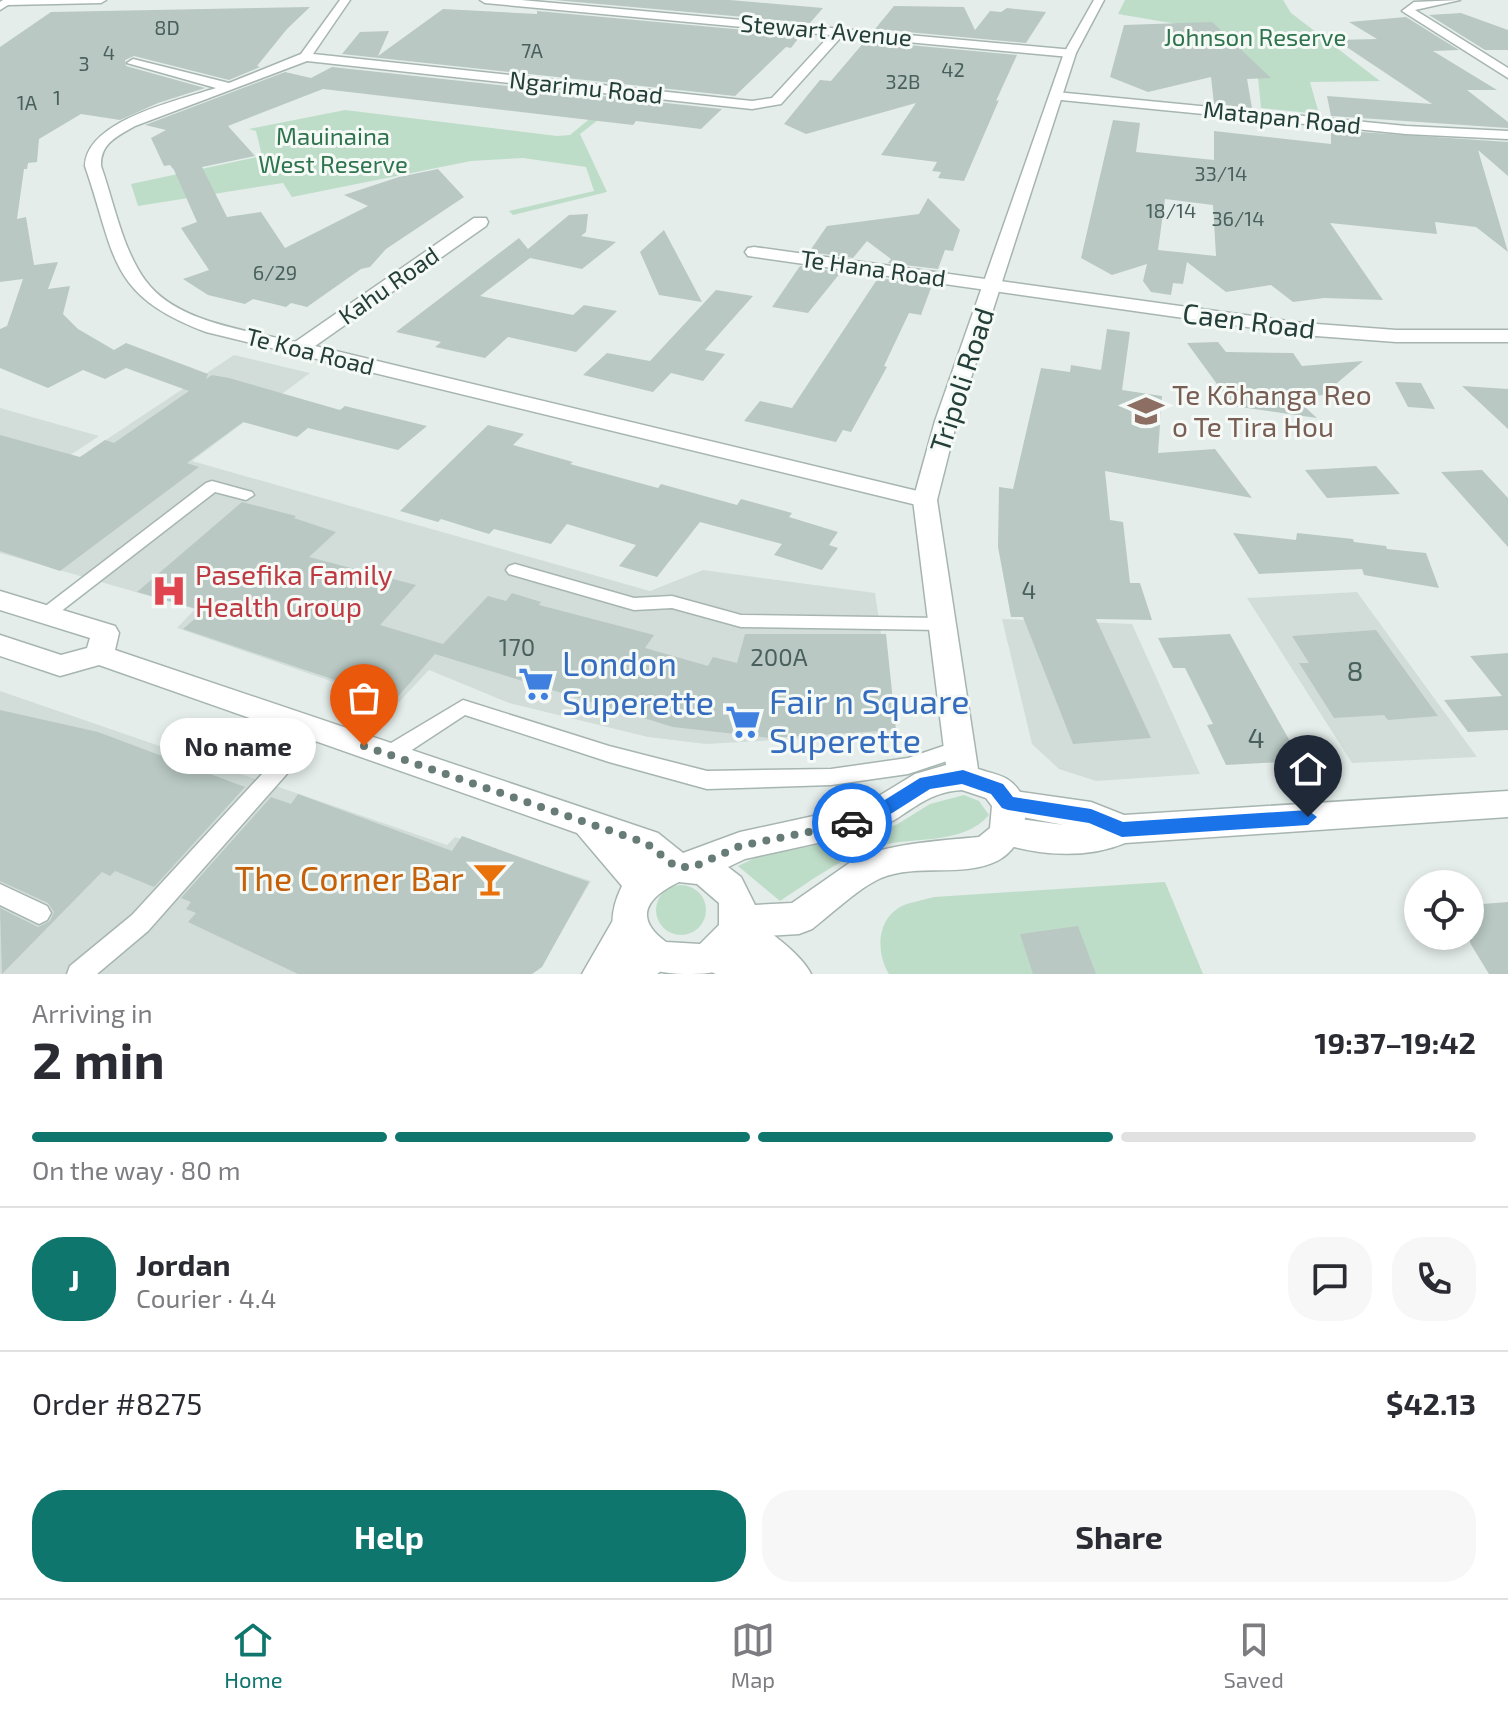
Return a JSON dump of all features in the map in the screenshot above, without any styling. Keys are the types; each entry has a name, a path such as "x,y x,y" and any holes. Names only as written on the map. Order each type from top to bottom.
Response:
{"street":[{"path":"6,3 101,0"},
{"path":"305,57 345,0"},
{"name":"Stewart Avenue","path":"485,0 1070,53"},
{"name":"Tripoli Road","path":"960,763 925,500 946,421 1070,53 1099,0"},
{"path":"1455,0 1414,5 1408,11 1508,74"},
{"path":"645,14 659,4"},
{"name":"Ngarimu Road","path":"305,57 752,105 776,101 838,33"},
{"name":"Te Koa Road","path":"305,57 294,64 151,114 117,130 97,147 93,166 129,266 138,283 154,300 177,314 213,328 925,500"},
{"path":"133,63 230,87"},
{"name":"Matapan Road","path":"1056,96 1392,129 1508,135"},
{"name":"Kahu Road","path":"298,349 480,222"},
{"name":"Te Hana Road","path":"754,252 992,285"},
{"name":"Caen Road","path":"992,285 1303,329 1396,336 1508,336"},
{"path":"0,600 105,633 100,655"},
{"path":"0,645 60,666 100,655 646,843 684,867 724,880 733,892 739,907 720,948"},
{"path":"960,763 997,789 1007,817 987,850 895,860 870,867 799,918 720,948 690,964 649,966 632,938 628,912 633,897 657,873 684,867 740,846 872,817 960,763"},
{"path":"1007,817 1073,840 1103,839 1122,829 1508,804"},
{"path":"587,823 642,885"},
{"path":"601,974 629,926"},
{"path":"720,948 757,974"},
{"path":"720,948 792,974"}],"lane":[{"path":"45,615 212,486 246,495"},
{"path":"515,570 634,604 672,602 741,621 941,624"},
{"path":"388,755 463,707 609,754 707,780 831,777 908,766 960,763"},
{"path":"79,974 140,923 316,728"},
{"path":"0,894 39,913"}],"shaded area":[{"path":"234,355 310,373 192,461 650,591 703,570 875,593 896,733 706,744 648,737 509,703 429,670 397,704 177,628 195,609 0,553 0,510"},
{"path":"0,408 14,412 99,436 0,502"},
{"path":"1357,592 1477,757 1352,763 1247,598"},
{"path":"1002,619 1132,624 1200,774 1096,781 1059,769 1032,744"},
{"path":"0,691 447,845 455,837 591,881 540,968 532,974 0,974"}],"green space":[{"name":"Johnson Reserve","path":"1125,0 1283,0 1291,13 1380,81 1310,82 1319,114 1261,108 1258,77 1212,30 1118,14"},
{"name":"Mauinaina West Reserve","path":"615,98 625,99 580,134 607,192 513,215 509,211 594,191 586,167 523,158 471,161 292,197 283,183 138,206 131,184 262,156 256,131 249,129 345,110 557,136 570,135"},
{"path":"964,795 979,801 989,815 978,825 950,836 872,848 836,865 780,901 738,866 759,856 838,841 896,825 930,804"},
{"path":"1165,882 1203,974 889,974 882,956 881,937 887,919 902,906 913,902 934,897"},
{"path":"681,885 699,892 706,910 699,928 681,935 663,928 656,910 663,892"}],"building":[{"path":"554,0 730,0 823,8 810,23"},
{"path":"894,6 964,7 975,30 990,11 1001,12 1007,8 1046,12 1026,43 875,29"},
{"path":"310,7 287,29 257,66 260,67 229,80 134,56 125,60 126,66 205,88 158,103 120,120 81,114 39,139 37,162 28,163 27,169 24,169 17,219 26,217 34,265 58,262 48,289 70,286 63,314 78,329 114,350 126,343 208,374 206,379 212,375 229,378 340,410 345,406 427,426 398,450 308,428 297,437 243,422 187,463 199,467 60,571 0,551 0,435 80,457 105,440 114,443 189,391 126,368 105,379 83,370 48,388 0,368 0,329 7,326 23,279 0,282 0,47 51,12"},
{"path":"443,9 537,14 537,11 801,35 791,48 786,47 735,96 342,54 360,32 389,31 378,56"},
{"path":"1461,13 1508,30 1508,50 1485,50 1429,15"},
{"path":"1406,17 1459,50 1433,51 1497,90 1467,90 1508,122 1508,128 1331,116 1327,96 1432,104 1336,40 1377,39 1349,22"},
{"path":"1212,22 1271,78 1247,79 1252,108 1214,104 1211,77 1148,92 1110,77 1124,25"},
{"path":"865,41 1017,55 964,181 938,178 941,172 932,171 937,162 881,155 916,103 806,134 784,124 820,80 831,81"},
{"path":"332,67 722,109 701,129 636,121 633,125 323,89 228,126 255,156 202,167 227,217 261,212 285,248 368,206 344,195 399,177 438,169 464,197 386,249 370,267 361,269 307,307 291,303 286,307 253,299 245,304 208,295 183,279 209,270 181,228 197,222 174,170 170,165 164,166 151,138 166,130 145,125 285,72 311,78"},
{"path":"1113,120 1140,123 1136,152 1214,160 1214,131 1331,144 1331,130 1508,142 1508,176 1478,150 1508,252 1476,227 1435,222 1437,234 1330,223 1383,300 1324,298 1293,302 1271,285 1226,292 1187,262 1183,284 1173,283 1171,295 1151,292 1143,281 1147,264 1112,275 1081,258","holes":["1165,199 1213,205 1216,256 1158,250"]},
{"path":"928,198 960,230 953,251 945,250 938,269 888,263 891,259 867,241 853,258 809,252 827,226 919,214"},
{"path":"588,214 586,232 581,236 616,242 582,269 530,258 480,296 573,315 584,305 617,311 576,352 508,337 485,358 435,347 441,342 396,332 519,238 528,249 569,215"},
{"path":"664,230 702,302 659,295 640,252"},
{"path":"800,266 841,272 808,313 772,307"},
{"path":"878,278 932,285 921,315 909,313 884,366 887,367 851,432 843,430 836,442 744,421 760,401 792,408"},
{"path":"716,290 753,296 705,350 725,354 703,381 671,373 653,392 583,375 607,353 650,361"},
{"path":"1107,329 1130,332 1122,390 1162,396 1158,453 1215,449 1252,498 1105,471 1110,520 1123,522 1130,583 1140,583 1152,620 1096,619 1151,738 1073,744 1023,617 1011,617 998,547 999,487 1013,489 1041,368 1070,372 1071,365 1101,370"},
{"path":"1218,342 1226,352 1293,353 1302,366 1363,361 1323,395 1295,398 1317,418 1233,406 1187,343"},
{"path":"1395,382 1421,383 1435,409 1408,407"},
{"path":"1462,386 1508,389 1508,429"},
{"path":"488,425 524,434 513,445 573,462 570,464 658,488 661,484 737,505 741,499 792,513 789,517 838,532 829,545 838,548 822,570 774,555 782,544 700,522 657,577 619,566 636,545 567,524 551,544 494,529 489,534 441,519 438,522 400,511"},
{"path":"1376,466 1400,494 1327,498 1305,470"},
{"path":"1482,470 1508,498 1508,547 1441,472"},
{"path":"242,502 296,516 294,518 336,532 309,557 416,585 380,625 443,644 488,596 506,601 512,593 541,602 539,605 654,635 645,648 708,666 713,657 737,663 745,634 886,634 896,730 770,738 673,727 435,654 395,700 183,629 204,611 137,592"},
{"path":"1233,533 1296,540 1297,533 1353,539 1354,542 1386,546 1387,549 1426,553 1439,588 1364,575 1362,569 1259,574"},
{"path":"1376,630 1438,716 1388,720 1384,715 1334,718 1299,663 1309,663 1292,636"},
{"path":"1230,634 1301,761 1226,765 1207,725 1213,724 1185,668 1173,668 1158,638"},
{"path":"1508,653 1508,730 1468,732 1444,700 1502,696 1470,656"},
{"path":"0,710 98,732 245,787 154,887 115,871 110,876 102,872 2,974 0,908 38,927 50,921 54,912 48,903 0,881"},
{"path":"298,794 452,851 462,836 589,882 542,967 532,974 298,974 188,922 196,913 186,909 191,902 181,898 271,797 291,804"},
{"path":"1508,902 1508,974 1489,974 1474,950 1484,950 1484,904"},
{"path":"1078,926 1096,974 1033,974 1020,934"}],"way so far":[{"path":"364,746 646,843 676,867 693,867 740,846 852,823"}],"place":[{"name":"Te Kōhanga Reo o Te Tira Hou","path":"1146,411"},
{"name":"Pasefika Family Health Group","path":"169,591"},
{"name":"London Superette","path":"536,684"},
{"name":"Fair n Square Superette","path":"743,722"},
{"name":"No name","path":"364,746"},
{"name":"The Corner Bar","path":"490,879"}],"route":[{"path":"852,823 872,817 926,783 963,777 997,789 1008,803 1091,816 1122,829 1308,817"}]}
